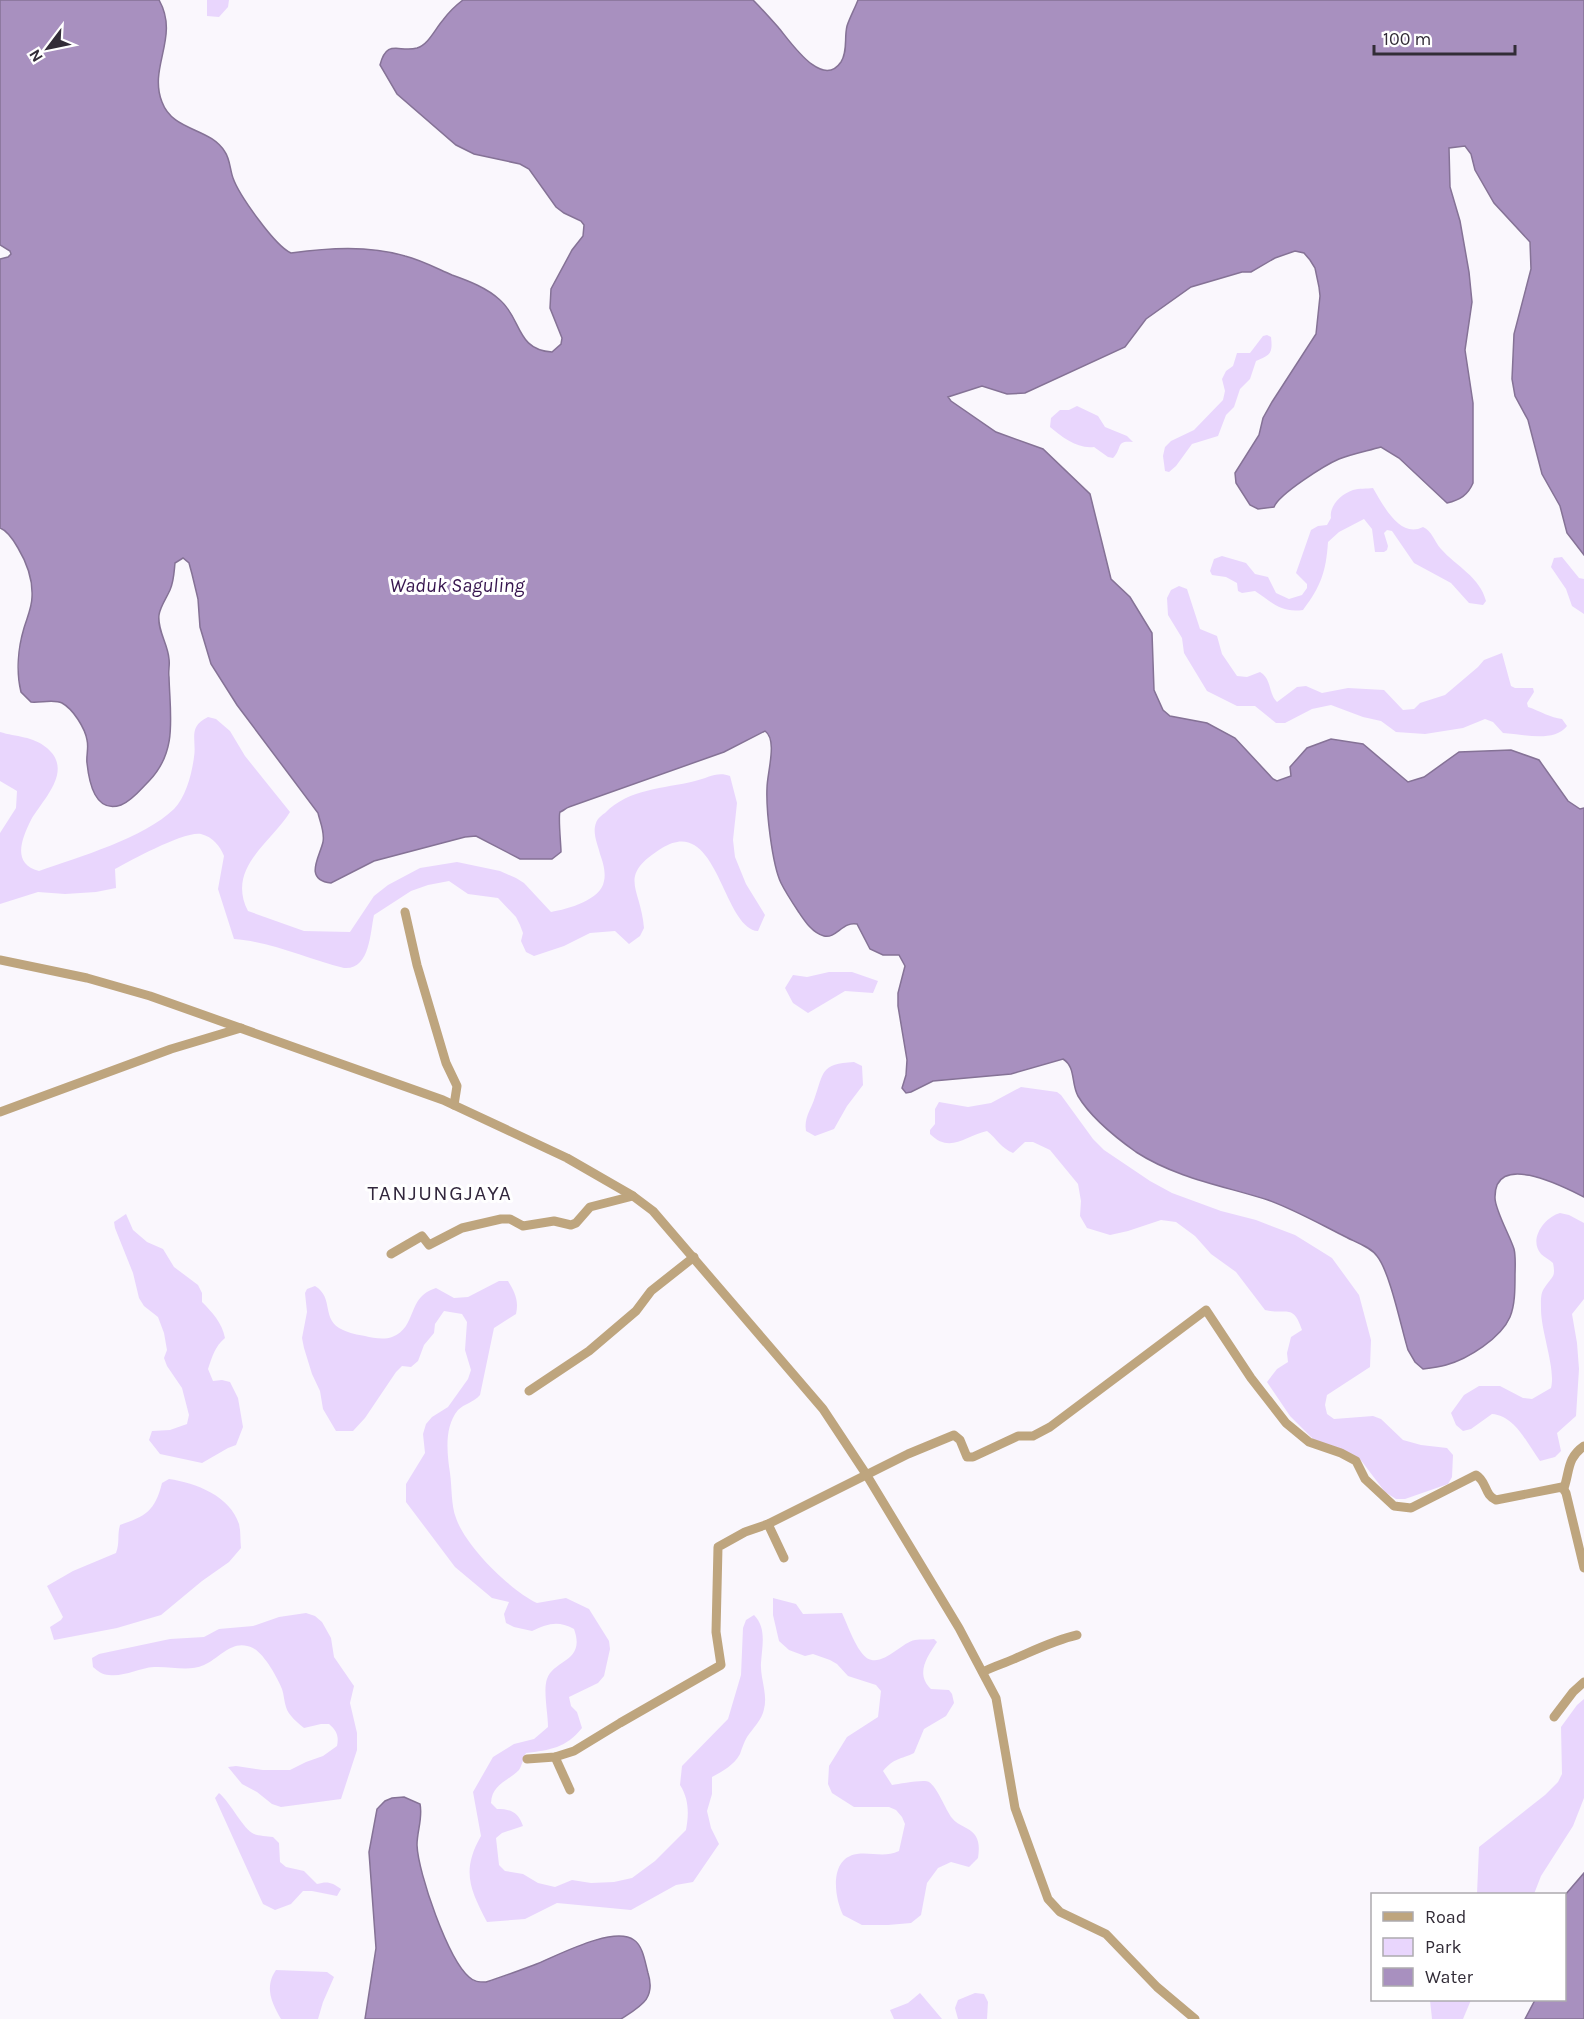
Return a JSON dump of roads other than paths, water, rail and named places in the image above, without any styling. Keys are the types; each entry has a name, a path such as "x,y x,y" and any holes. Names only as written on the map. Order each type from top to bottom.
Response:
{"street":[{"path":"405,912 417,965 444,1055 457,1086 454,1105"},
{"path":"0,960 87,978 150,996 454,1105 567,1158 633,1196 653,1211 823,1409 866,1474 983,1672 996,1698 1015,1808 1048,1899 1060,1912 1106,1934 1157,1987 1195,2019"},
{"path":"0,1112 171,1049 241,1028"},
{"path":"391,1254 422,1236 429,1245 462,1228 501,1219 510,1219 523,1226 554,1221 571,1225 576,1223 590,1207 633,1196"},
{"path":"529,1391 589,1351 636,1311 651,1291 694,1257"},
{"path":"527,1759 555,1757 574,1751 721,1665 716,1632 718,1547 920,1448 954,1435 960,1440 967,1457 973,1457 1018,1436 1033,1436 1206,1310 1251,1378 1286,1423 1309,1442 1356,1461 1365,1479 1394,1506 1411,1508 1476,1475 1480,1477 1487,1493 1496,1500 1564,1488"},
{"path":"1584,1446 1575,1452 1572,1458 1564,1488 1584,1568"},
{"path":"768,1524 784,1558"},
{"path":"983,1672 997,1664 1063,1638 1077,1635"},
{"path":"1554,1717 1573,1692 1584,1682"},
{"path":"555,1757 570,1790"}],"water":[{"name":"Waduk Saguling","path":"0,0 159,0 165,14 166,27 159,76 162,102 174,119 218,144 227,155 233,178 242,196 276,241 291,253 334,249 377,250 423,262 489,292 507,308 532,346 552,352 561,344 562,338 550,308 551,289 572,250 583,236 584,225 556,207 529,169 520,164 474,154 456,145 397,94 380,65 386,52 390,49 417,48 425,43 448,14 463,0 753,0 798,52 816,67 825,70 833,69 843,58 847,26 858,0 1584,0 1584,555 1567,533 1560,506 1542,474 1528,420 1515,396 1512,379 1514,334 1531,269 1530,242 1494,203 1475,170 1471,154 1465,146 1449,148 1450,187 1460,221 1472,302 1465,350 1473,403 1473,483 1469,491 1460,499 1447,503 1399,458 1381,447 1332,462 1293,488 1274,507 1258,509 1250,505 1236,483 1235,473 1259,435 1263,418 1272,402 1316,334 1320,296 1315,268 1304,253 1295,251 1275,258 1251,272 1242,272 1191,287 1146,319 1125,347 1025,393 1007,394 982,386 948,397 996,432 1043,449 1090,494 1111,579 1130,597 1152,633 1154,690 1163,710 1170,716 1207,723 1235,738 1277,781 1291,776 1290,767 1307,748 1331,739 1363,744 1408,782 1424,777 1459,752 1511,750 1539,760 1568,801 1580,809 1584,808 1584,1197 1562,1186 1532,1176 1517,1174 1506,1176 1498,1184 1496,1203 1514,1249 1515,1262 1513,1307 1506,1325 1499,1333 1483,1347 1464,1358 1446,1365 1423,1369 1415,1362 1408,1350 1386,1274 1374,1252 1305,1216 1268,1200 1184,1175 1136,1152 1104,1127 1083,1104 1076,1091 1070,1066 1063,1059 1011,1074 933,1081 906,1093 902,1088 907,1060 898,1006 898,993 905,966 899,955 883,955 870,949 857,924 848,925 828,936 816,932 806,922 787,894 778,874 770,837 767,788 771,742 765,731 724,752 568,807 560,812 561,852 552,859 520,859 476,836 465,837 374,861 331,883 322,881 315,872 323,838 318,813 237,705 211,664 200,627 198,599 192,574 189,563 183,558 175,563 171,587 159,615 169,661 171,719 164,758 158,770 129,801 112,807 99,801 90,779 87,740 78,719 62,703 31,702 21,692 19,652 31,605 32,584 21,554 6,531 0,528 0,259 11,254 0,245"},
{"path":"404,1797 420,1804 417,1845 428,1894 452,1953 471,1979 486,1982 599,1939 625,1936 640,1946 643,1955 650,1982 645,2001 621,2019 365,2019 376,1948 369,1852 377,1809 385,1801"},
{"path":"1584,1873 1584,2019 1525,2019 1534,2001 1566,2001 1566,1894"}],"district":[{"name":"TANJUNGJAYA","path":"440,1193"}]}
